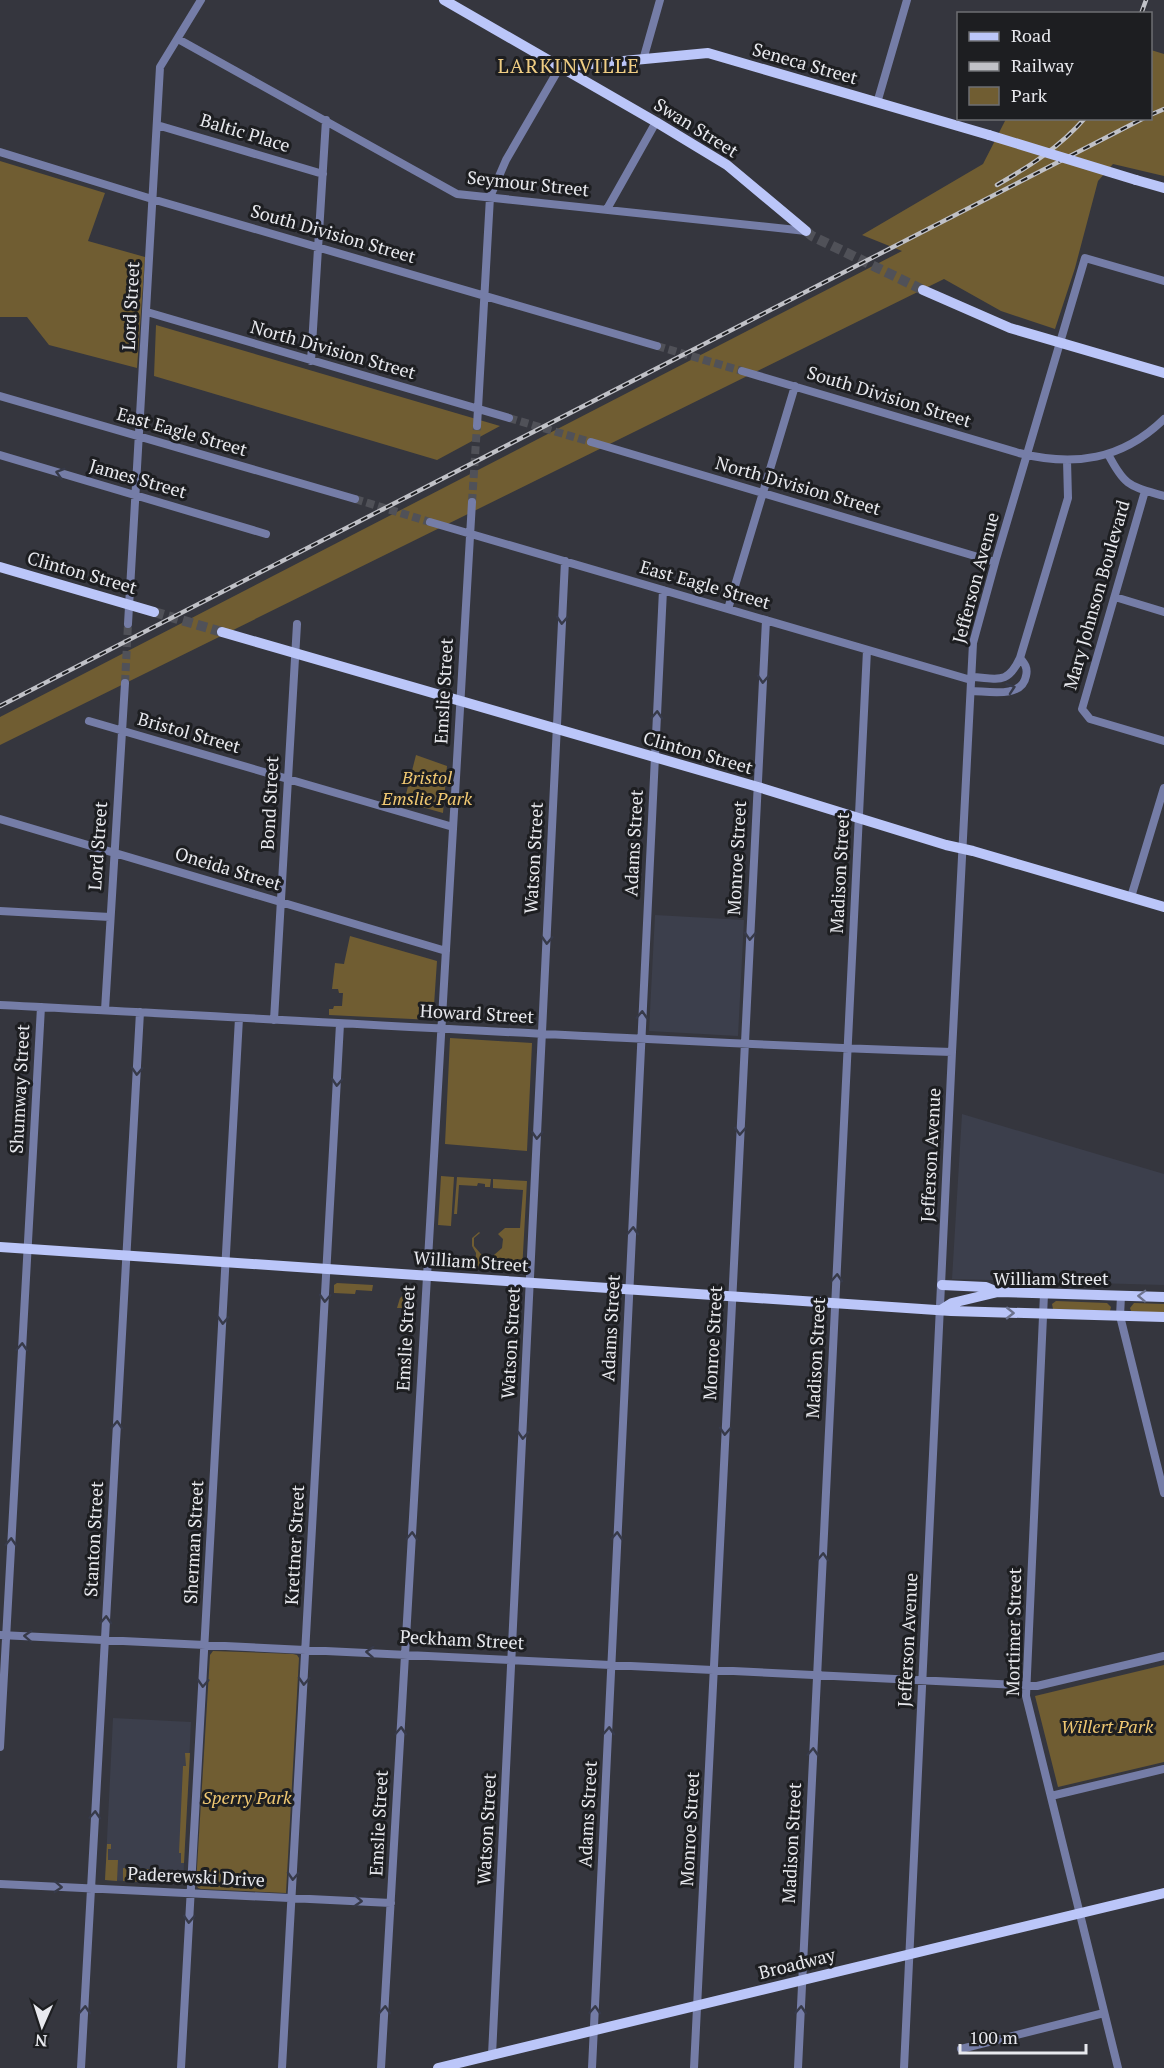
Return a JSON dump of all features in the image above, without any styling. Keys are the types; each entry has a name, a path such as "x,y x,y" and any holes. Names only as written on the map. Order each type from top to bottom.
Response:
{"main road":[{"path":"444,0 560,67"},
{"name":"Seneca Street","path":"560,67 708,53 1164,188"},
{"name":"Swan Street","path":"560,67 727,165 806,231"},
{"path":"923,290 1010,328 1164,373"},
{"name":"Clinton Street","path":"0,567 154,612"},
{"name":"Clinton Street","path":"222,632 1164,907"},
{"name":"William Street","path":"0,1247 941,1310 1164,1317"},
{"path":"942,1285 986,1287 998,1292"},
{"name":"William Street","path":"941,1310 952,1303 998,1292 1164,1297"},
{"name":"Broadway","path":"438,2068 460,2065 594,2030 1164,1893"}],"street":[{"name":"Lord Street","path":"128,624 160,68 201,0"},
{"path":"643,60 660,0"},
{"path":"877,103 907,0"},
{"name":"Seymour Street","path":"178,39 457,194 806,231"},
{"path":"477,426 490,197 506,159 560,67"},
{"path":"311,361 326,120"},
{"path":"607,209 656,122"},
{"name":"Baltic Place","path":"157,125 323,174"},
{"name":"South Division Street","path":"0,152 152,199 657,346"},
{"name":"Jefferson Avenue","path":"904,2068 952,1052 975,632 1085,258 1164,281"},
{"name":"North Division Street","path":"147,312 509,418"},
{"name":"South Division Street","path":"742,370 1045,459 1086,459 1108,454 1137,440 1164,419"},
{"path":"728,609 795,386"},
{"name":"East Eagle Street","path":"0,396 355,499"},
{"name":"North Division Street","path":"591,442 995,562"},
{"path":"1108,454 1123,480 1132,486 1164,496"},
{"name":"James Street","path":"0,455 266,534"},
{"name":"East Eagle Street","path":"430,522 971,679 1005,678 1011,674 1020,658 1068,498 1067,460"},
{"name":"Mary Johnson Boulevard","path":"1145,490 1082,710 1090,719 1164,741"},
{"name":"Emslie Street","path":"381,2068 472,502"},
{"name":"Watson Street","path":"492,2055 565,561"},
{"name":"Adams Street","path":"592,2068 663,590"},
{"path":"1115,597 1164,612"},
{"name":"Monroe Street","path":"694,2068 766,620"},
{"name":"Bond Street","path":"274,1020 297,624"},
{"name":"Madison Street","path":"798,2068 867,650"},
{"name":"East Eagle Street","path":"971,691 1005,692 1016,688 1023,683 1026,676 1025,664 1020,658"},
{"name":"Lord Street","path":"105,1010 125,683"},
{"name":"Bristol Street","path":"89,721 453,827"},
{"path":"1131,897 1164,788"},
{"name":"Oneida Street","path":"0,819 446,951"},
{"path":"0,911 111,917"},
{"name":"Howard Street","path":"0,1005 542,1034 952,1052"},
{"name":"Shumway Street","path":"0,1747 3,1635 41,1007"},
{"name":"Stanton Street","path":"81,2068 140,1012"},
{"name":"Sherman Street","path":"181,2068 240,1018"},
{"name":"Krettner Street","path":"282,2068 340,1024"},
{"name":"Mortimer Street","path":"1044,1294 1026,1696 1118,2068"},
{"path":"1121,1296 1120,1316 1164,1493"},
{"name":"Peckham Street","path":"3,1635 1037,1686 1164,1656"},
{"path":"1051,1796 1164,1769"},
{"name":"Paderewski Drive","path":"0,1884 391,1903"},
{"path":"961,2049 1104,2013"}],"shaded area":[{"path":"655,915 744,920 738,1036 649,1031"},
{"path":"962,1114 1164,1174 1164,1285 952,1279"},
{"path":"113,1718 191,1722 183,1884 105,1880"}],"green space":[{"path":"1152,50 1164,54 1164,176 1113,164 1098,181 1075,268 1055,329 1001,311 944,279 0,745 0,717 902,251 862,235 983,164 1005,120 1152,120"},
{"path":"0,161 105,193 88,241 145,257 137,368 49,345 27,317 0,317"},
{"path":"156,325 500,426 437,460 154,376"},
{"name":"Bristol Emslie Park","path":"416,755 447,766 443,813 404,802"},
{"path":"350,936 437,961 433,1020 329,1015 329,1009 342,1006 343,993 339,993 338,989 332,989 335,963 344,964"},
{"path":"450,1038 532,1043 527,1151 445,1144"},
{"path":"441,1176 454,1177 451,1226 438,1225"},
{"path":"457,1177 491,1179 490,1187 478,1183 477,1186 459,1185 457,1214 454,1214"},
{"path":"493,1179 527,1181 522,1271 475,1268 476,1253 472,1246 472,1238 480,1233 474,1238 474,1246 487,1261 502,1248 503,1239 498,1234 505,1228 520,1228 523,1190 493,1188"},
{"path":"337,1283 373,1285 372,1291 356,1290 355,1294 334,1293 334,1285"},
{"path":"407,1289 416,1296 415,1308 397,1308 400,1298"},
{"path":"1056,1301 1107,1303 1111,1307 1110,1311 1053,1309 1052,1304"},
{"path":"1134,1303 1164,1304 1164,1313 1131,1311 1130,1308"},
{"name":"Sperry Park","path":"213,1651 293,1654 299,1658 286,1893 201,1889 196,1884 210,1655"},
{"name":"Willert Park","path":"1164,1665 1164,1762 1058,1787 1035,1696"},
{"path":"185,1753 190,1753 184,1863 181,1863 181,1853 179,1853"},
{"path":"107,1844 111,1844 111,1849 108,1849 108,1860 118,1860 117,1881 105,1880"},
{"path":"123,1868 167,1870 166,1883 123,1881"}],"tunnel":[{"path":"806,231 923,290"},
{"path":"657,346 742,371"},
{"path":"509,418 591,442"},
{"path":"472,502 477,426"},
{"path":"355,499 430,522"},
{"path":"154,612 222,632"},
{"path":"125,683 128,624"}],"railway":[{"path":"1142,12 1146,0"},
{"path":"1152,114 1164,109"},
{"path":"997,185 1044,155 1083,120"},
{"path":"0,706 1140,120"}],"district":[{"name":"LARKINVILLE","path":"569,66"}]}
